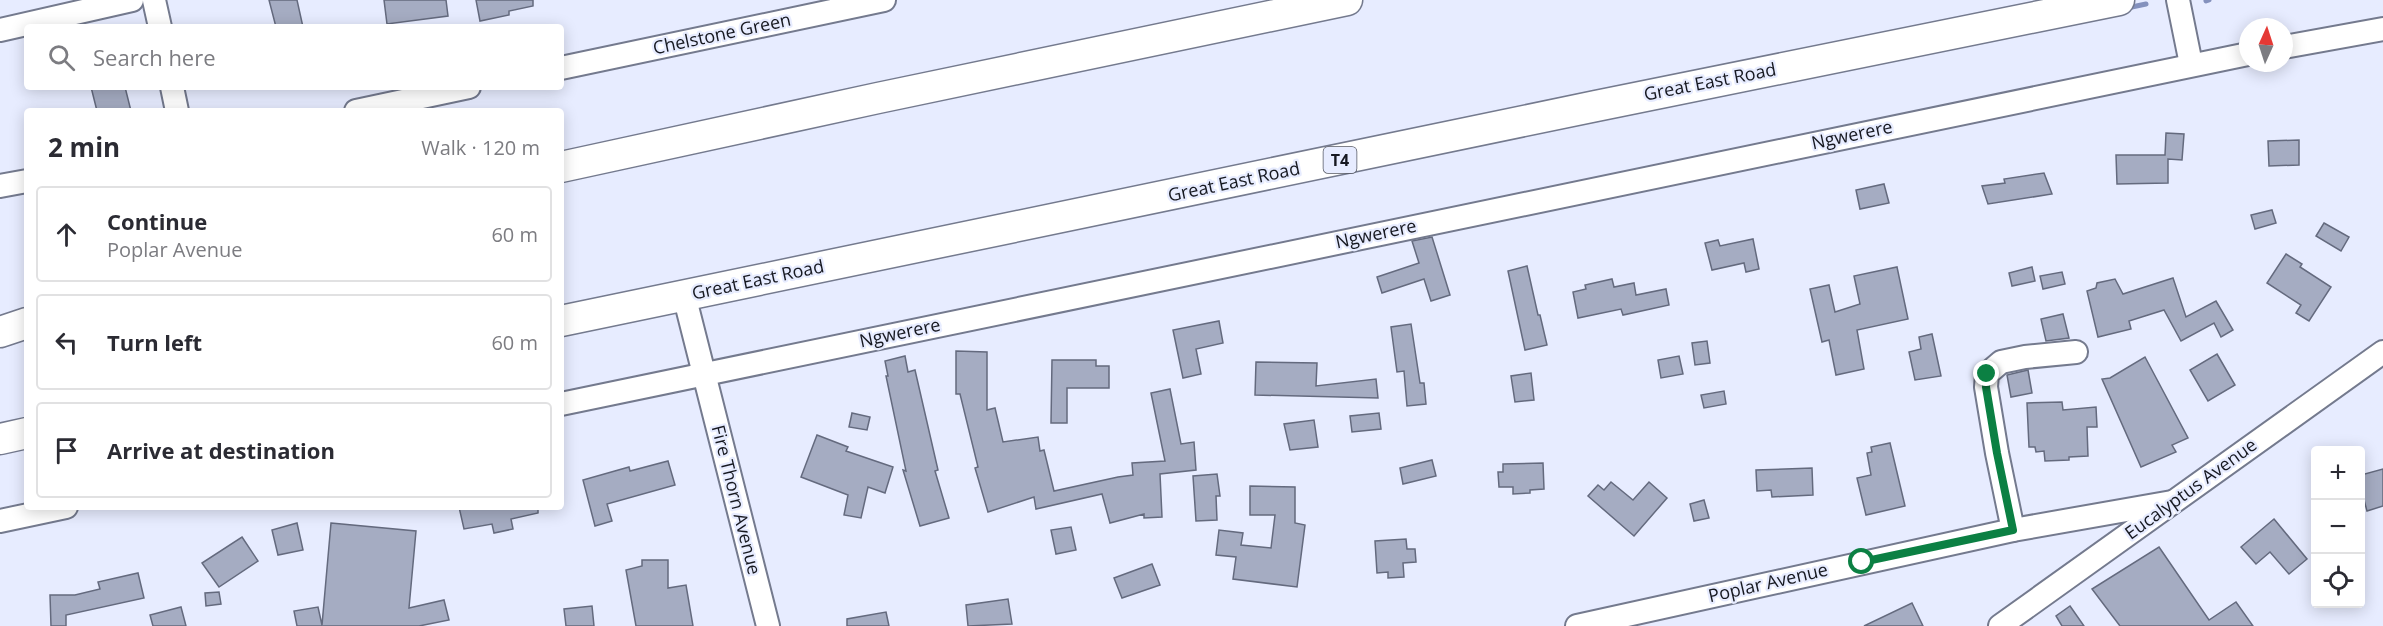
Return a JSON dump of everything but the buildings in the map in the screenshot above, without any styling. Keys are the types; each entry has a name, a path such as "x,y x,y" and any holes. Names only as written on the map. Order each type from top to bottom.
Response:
{"main road":[{"path":"564,166 890,95 1347,0"},
{"name":"Great East Road","path":"564,320 1607,103 2119,0"},
{"path":"0,332 24,324"},
{"path":"0,439 24,434"}],"street":[{"path":"26,24 132,0"},
{"path":"154,0 159,24"},
{"name":"Chelstone Green","path":"564,67 884,0"},
{"path":"2178,0 2191,64"},
{"path":"0,30 24,25"},
{"path":"2293,45 2383,29"},
{"name":"Ngwerere","path":"564,403 2239,56"},
{"path":"173,90 176,108"},
{"path":"370,108 456,90"},
{"path":"0,186 24,182"},
{"name":"Fire Thorn Avenue","path":"684,295 768,626"},
{"path":"2013,530 1997,453 1986,387 1987,374 2001,362 2076,352"},
{"name":"Eucalyptus Avenue","path":"2000,626 2383,352"},
{"name":"Poplar Avenue","path":"1577,626 2013,530 2172,502"},
{"path":"0,521 52,510"}],"waterway":[{"path":"2127,8 2146,4"}],"route":[{"path":"1862,562 2013,530 1997,453 1986,387 1987,374"}]}
